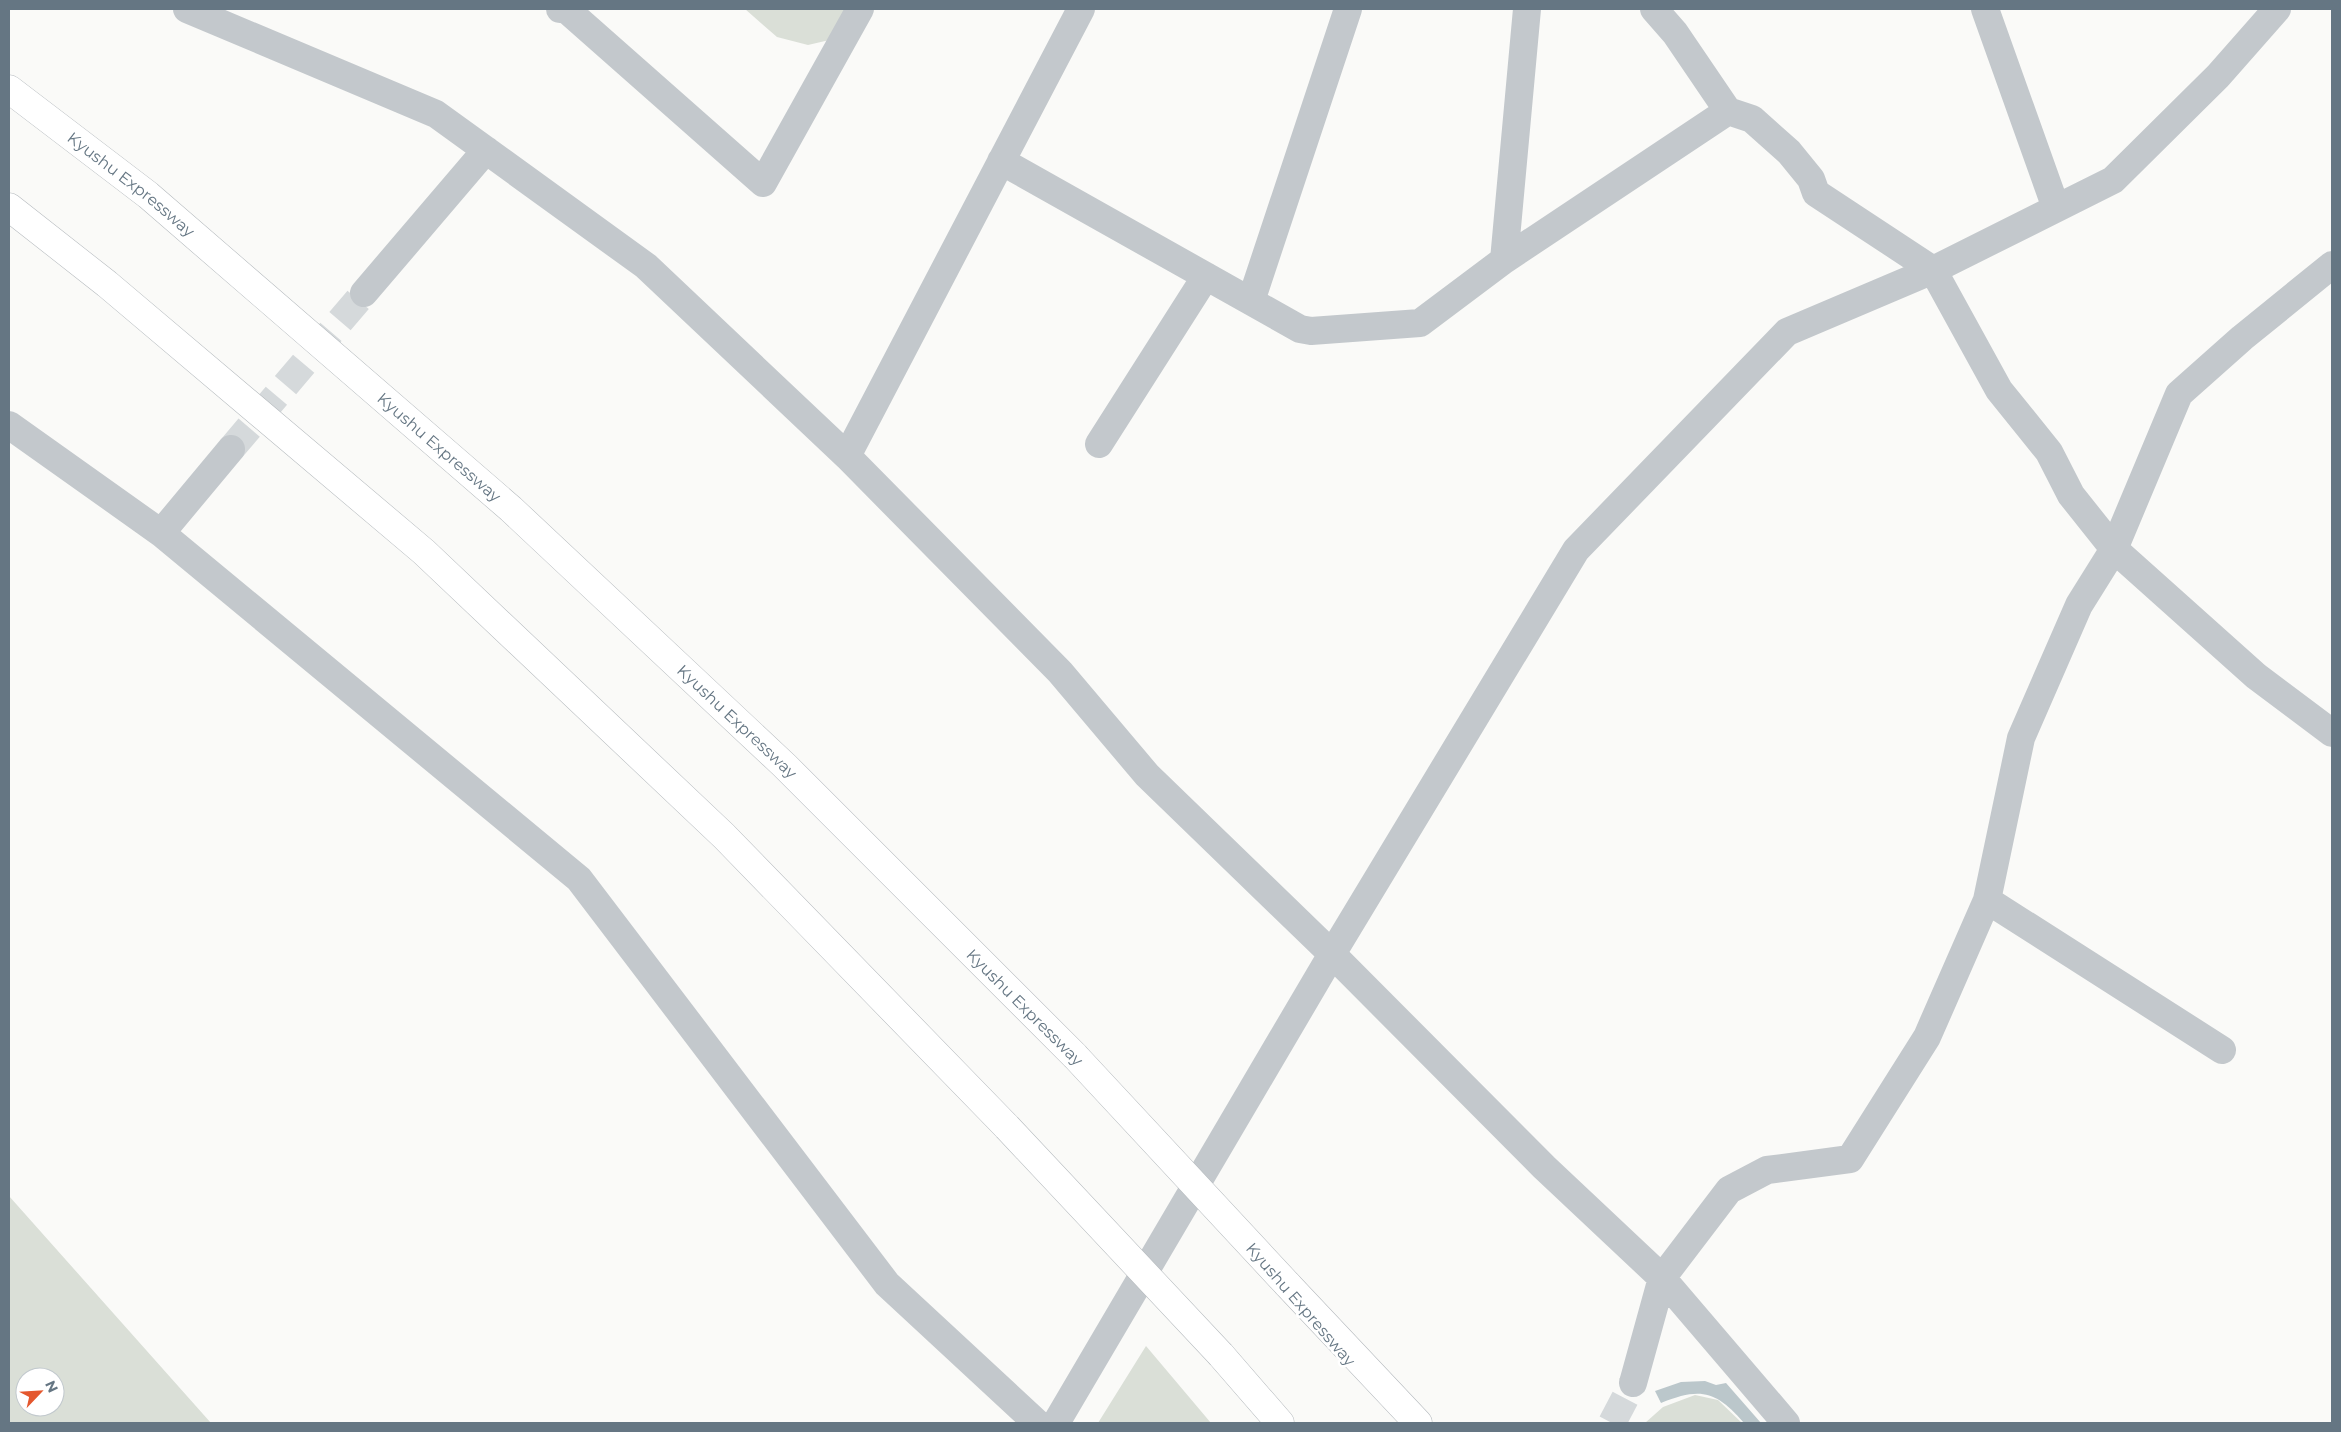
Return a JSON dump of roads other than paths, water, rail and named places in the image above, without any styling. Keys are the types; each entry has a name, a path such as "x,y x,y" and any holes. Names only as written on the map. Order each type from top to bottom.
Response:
{"highway":[{"name":"Kyushu Expressway","path":"9,89 148,195 511,509 786,766 1075,1056 1287,1284 1401,1423"},
{"path":"9,207 107,284 424,552 724,836 1007,1127 1221,1355 1280,1423"},
{"path":"1287,1284 1418,1423"}],"street":[{"path":"188,9 436,114 646,266 847,456 1060,672 1147,775 1332,954 1544,1167 1662,1278 1786,1423"},
{"path":"560,9 567,10 763,183 860,9"},
{"path":"1251,301 1348,9"},
{"path":"1504,260 1527,9"},
{"path":"1985,9 2056,208"},
{"path":"1056,1423 1332,954 1576,550 1787,332 1933,270 2113,180 2218,76 2277,9"},
{"path":"1651,10 1675,33 1728,111 1752,119 1789,152 1811,179 1816,193 1933,270 1999,390 2049,452 2071,495 2114,549 2256,676 2332,733"},
{"path":"847,456 1001,161 1070,12"},
{"path":"1001,161 1300,329 1311,331 1420,323 1504,260 1728,111"},
{"path":"364,293 486,150"},
{"path":"1633,1383 1662,1278 1729,1190 1767,1170 1850,1159 1927,1037 1987,900 2021,738 2080,604 2114,549 2180,394 2242,338 2332,265"},
{"path":"1099,444 1206,276"},
{"path":"9,425 161,533 579,879 887,1284 1037,1423"},
{"path":"161,533 231,449"},
{"path":"1987,900 2222,1050"}],"tunnel":[{"path":"231,449 364,293"},
{"path":"1612,1423 1633,1383"}]}
